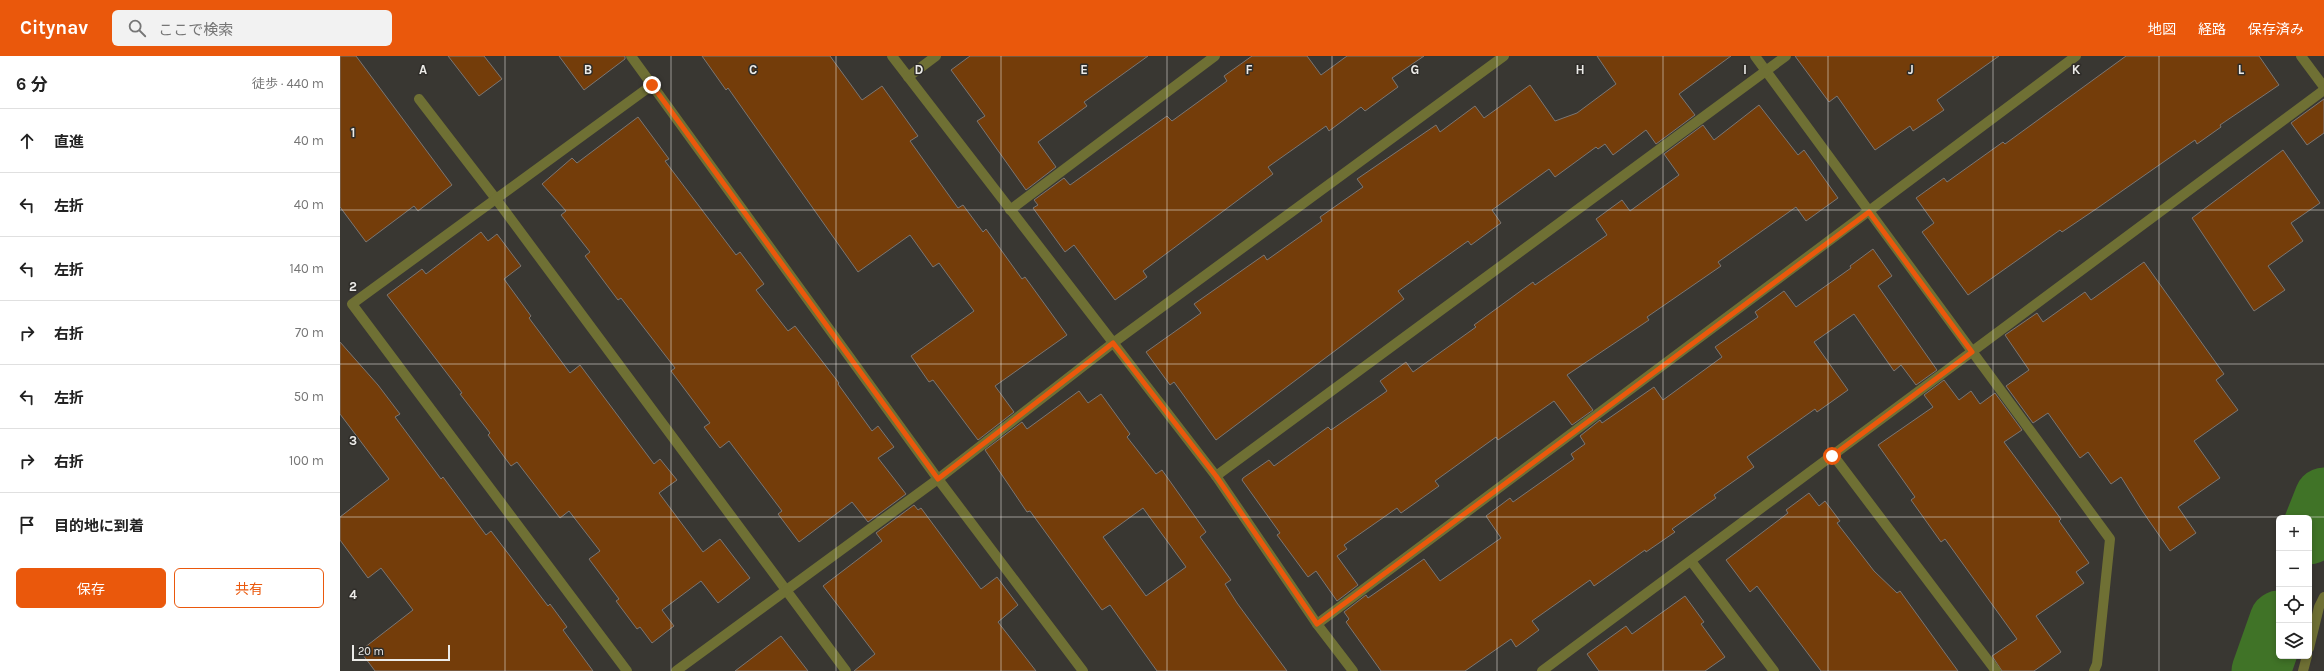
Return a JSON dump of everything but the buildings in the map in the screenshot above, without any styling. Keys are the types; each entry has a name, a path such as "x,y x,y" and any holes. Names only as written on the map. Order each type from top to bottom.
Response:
{"street":[{"path":"631,56 938,479 1082,671"},
{"path":"892,56 1216,476 1317,624 1353,671"},
{"path":"908,77 936,56"},
{"path":"1010,210 1215,56"},
{"path":"676,671 938,479 1113,343 1504,56"},
{"path":"1755,56 2110,539 2097,664 2094,671"},
{"path":"1216,476 1786,56"},
{"path":"1317,624 2076,56"},
{"path":"2301,56 2324,87"},
{"path":"627,671 352,304 652,85"},
{"path":"1547,670 1691,561 2324,90"},
{"path":"419,99 496,199 846,671"},
{"path":"1832,456 1996,671"},
{"path":"1691,561 1774,671"},
{"path":"2312,636 2319,607 2324,597"},
{"path":"2303,671 2306,659"}],"waterway":[{"path":"2312,527 2324,497"},
{"path":"2261,671 2278,623"}],"route":[{"path":"652,85 938,479 1113,343 1216,476 1317,624 1869,212 1972,352 1832,456"}]}
